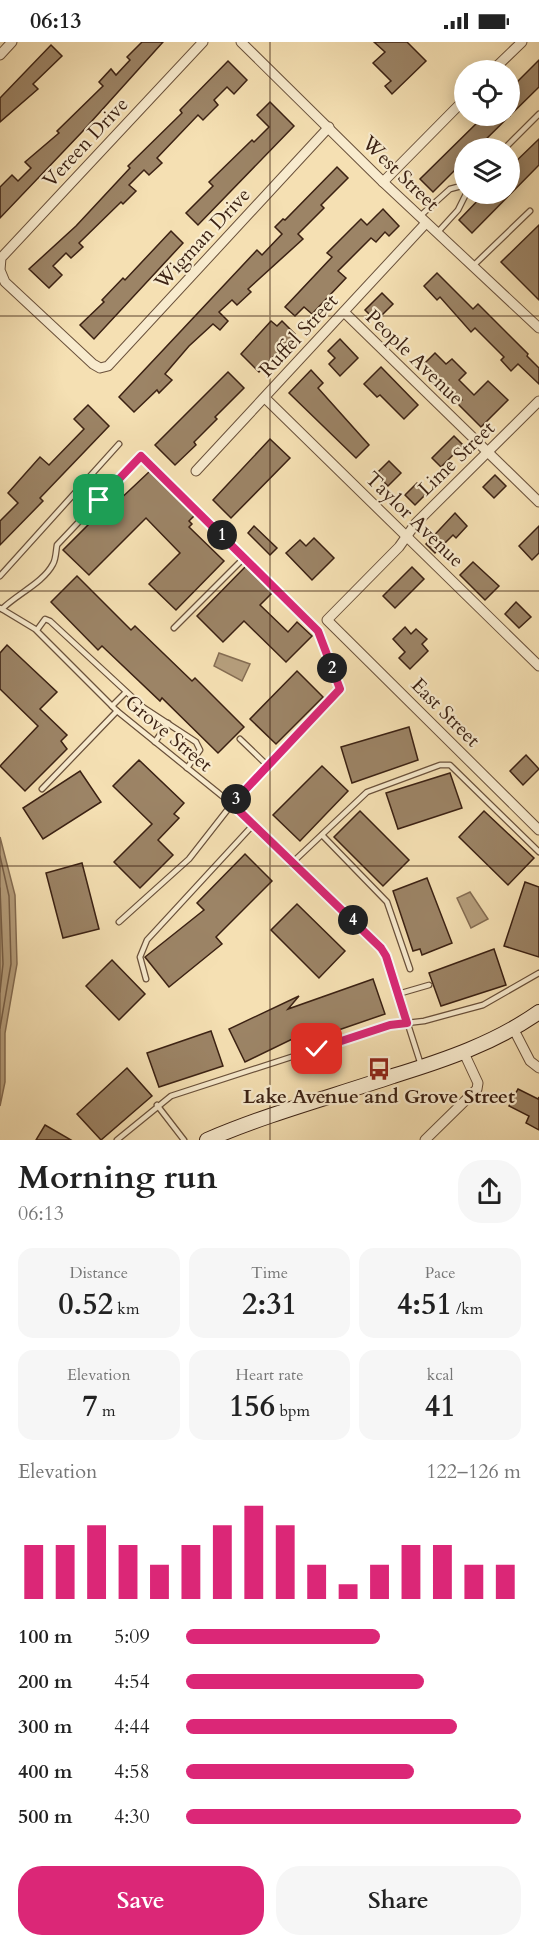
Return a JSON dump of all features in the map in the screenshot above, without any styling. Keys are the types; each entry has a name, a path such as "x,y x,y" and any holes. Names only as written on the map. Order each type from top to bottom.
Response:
{"main road":[{"path":"207,1140 261,1119 464,1053 513,1029 539,1012"}],"street":[{"path":"0,55 12,42"},
{"name":"Vereen Drive","path":"0,270 1,258 203,42"},
{"name":"West Street","path":"241,42 383,182 539,328"},
{"path":"503,60 522,42"},
{"path":"383,182 454,110"},
{"name":"Wigman Drive","path":"0,270 5,282 100,368 108,366 329,127"},
{"name":"Ruffel Street","path":"196,471 344,312 423,220"},
{"name":"People Avenue","path":"344,312 539,502"},
{"name":"Taylor Avenue","path":"265,398 539,666"},
{"name":"Lime Street","path":"327,620 399,547 406,535 539,401"},
{"name":"East Street","path":"327,620 539,830"},
{"path":"513,1029 530,1060 539,1068"},
{"path":"425,1140 477,1089 478,1083 464,1053"}],"lane":[{"path":"515,138 539,114"},
{"path":"423,220 450,189 454,188"},
{"path":"437,233 461,204"},
{"path":"473,267 530,211"},
{"path":"0,576 119,444"},
{"path":"1,609 18,593 30,589 53,564 57,544 141,456 318,631 340,689 232,804 189,859 119,922"},
{"path":"174,628 245,557"},
{"name":"Grove Street","path":"1,609 37,630 117,711 232,804 381,948 421,1067"},
{"path":"37,630 45,619 50,621 144,708 200,746 196,758 187,768"},
{"path":"112,706 126,692"},
{"path":"42,789 117,711"},
{"path":"155,742 168,723"},
{"path":"240,740 268,766"},
{"path":"293,862 367,792 440,765 450,765 539,852"},
{"path":"146,979 140,957 147,940 253,825"},
{"path":"321,835 387,902 410,969"},
{"path":"117,1140 158,1105 182,1092 390,1025 483,1005 539,974"},
{"path":"398,994 429,985"},
{"path":"158,1105 184,1140"}],"water":[{"path":"219,653 250,664 242,681 214,666"},
{"path":"0,837 15,895 17,964 5,1033 5,1082 0,1106"},
{"path":"470,892 488,919 471,928 457,898"}],"building":[{"path":"142,42 163,42 0,218 0,187 12,175 18,181 31,168 25,162 59,133 57,131 103,86 99,82 111,69 116,75 130,60 127,57"},
{"path":"374,42 407,42 426,61 392,94 385,86 391,81 373,63 385,52"},
{"path":"51,45 62,56 33,84 38,89 0,122 0,98"},
{"path":"539,60 539,87 520,106 520,79"},
{"path":"228,61 247,80 234,94 227,87 214,100 218,105 203,120 198,115 157,158 162,163 149,175 144,170 129,185 136,191 123,204 121,202 79,243 83,247 71,258 66,253 53,266 62,275 49,288 29,269 76,226 130,168 128,166 182,113 180,110"},
{"path":"270,102 294,126 198,225 186,213 213,186 209,182 252,140 254,142 269,127 257,115"},
{"path":"474,126 500,126 487,138 462,138"},
{"path":"539,139 539,165 520,184 520,157"},
{"path":"454,146 454,171 433,192 420,179"},
{"path":"337,167 348,178 321,205 324,208 298,234 303,239 248,289 251,292 237,305 232,300 219,312 228,321 220,330 213,324 189,346 165,374 172,380 159,393 157,390 134,412 119,397 257,250 262,255 282,234 275,227 283,219 285,220"},
{"path":"474,204 501,204 472,233 459,220"},
{"path":"383,209 399,226 389,236 385,232 376,242 371,238 338,271 346,278 312,314 304,307 295,316 285,307 332,257 327,253 361,219 367,225"},
{"path":"539,225 539,300 501,262"},
{"path":"171,231 183,243 94,339 80,325"},
{"path":"437,273 473,309 478,304 528,354 527,356 539,368 539,384 518,364 511,371 501,360 504,357 475,328 471,332 440,297 437,300 424,286"},
{"path":"382,293 393,304 376,321 365,310"},
{"path":"271,321 277,326 282,321 295,334 259,372 241,354"},
{"path":"340,339 358,358 340,376 329,364 335,358 328,351"},
{"path":"435,353 446,364 452,359 466,373 459,380 474,395 488,381 508,400 481,427 458,404 462,400 425,363"},
{"path":"381,367 418,405 404,419 380,395 377,397 364,384"},
{"path":"311,370 323,383 318,388 369,445 356,458 289,393"},
{"path":"228,372 244,388 215,417 217,419 194,442 196,445 175,465 155,445"},
{"path":"88,405 109,426 40,498 43,501 0,545 0,521 18,503 8,493 40,457 49,465 84,429 74,419"},
{"path":"454,436 463,445 441,467 432,458"},
{"path":"270,439 290,458 231,518 213,500"},
{"path":"389,461 401,473 388,486 376,474"},
{"path":"150,471 195,515 189,521 192,524 189,527 224,561 176,610 149,584 180,553 146,518 89,575 63,550 112,501 115,504"},
{"path":"495,475 506,486 494,498 483,487"},
{"path":"417,483 427,493 415,505 405,495"},
{"path":"455,513 467,526 456,538 453,535 435,553 426,544"},
{"path":"254,526 277,548 270,555 248,533"},
{"path":"539,526 539,553 532,560 519,546"},
{"path":"314,538 334,558 312,580 286,553 300,540 306,546"},
{"path":"473,562 499,586 485,600 460,575"},
{"path":"246,566 273,592 260,605 288,632 297,622 312,636 286,662 244,621 223,642 197,616"},
{"path":"412,567 424,579 395,608 383,596"},
{"path":"77,576 131,630 135,626 192,681 195,678 244,727 218,753 162,698 160,701 102,646 98,650 51,602"},
{"path":"516,602 531,617 519,628 505,614"},
{"path":"405,627 411,634 416,629 427,639 422,644 428,651 410,669 399,658 405,652 393,639"},
{"path":"7,645 57,692 40,709 67,735 61,741 67,749 25,791 0,766 38,726 0,689 0,653"},
{"path":"297,671 323,697 276,744 250,719"},
{"path":"409,727 418,760 352,783 341,747"},
{"path":"526,755 539,769 523,785 510,771"},
{"path":"139,760 184,803 174,814 179,818 158,840 173,855 140,888 114,862 152,824 113,786"},
{"path":"322,766 348,791 300,841 273,815"},
{"path":"80,771 101,802 43,839 23,808"},
{"path":"450,773 462,808 398,829 386,793"},
{"path":"360,811 409,860 383,886 334,837"},
{"path":"484,811 534,858 508,885 459,837"},
{"path":"245,854 272,881 216,937 222,944 169,987 145,957 204,910 197,903"},
{"path":"82,863 99,929 63,938 46,873"},
{"path":"427,878 452,943 422,955 420,949 413,951 393,891"},
{"path":"525,882 539,887 539,957 504,946"},
{"path":"297,904 345,951 319,978 271,930"},
{"path":"494,949 506,985 441,1006 429,973"},
{"path":"112,960 145,994 119,1020 86,986"},
{"path":"373,979 385,1014 321,1036 317,1027 245,1062 229,1029 299,996 288,1009"},
{"path":"211,1031 223,1066 159,1087 147,1053"},
{"path":"127,1068 152,1096 101,1140 77,1114"},
{"path":"518,1089 538,1099 539,1097 539,1130 526,1123 529,1116 509,1106"},
{"path":"45,1125 71,1140 36,1140"}],"place":[{"name":"Lake Avenue and Grove Street","path":"379,1069"}],"route":[{"path":"99,500 141,456 318,631 340,689 232,804 381,948 386,956 407,1023 390,1025 317,1049"}]}
